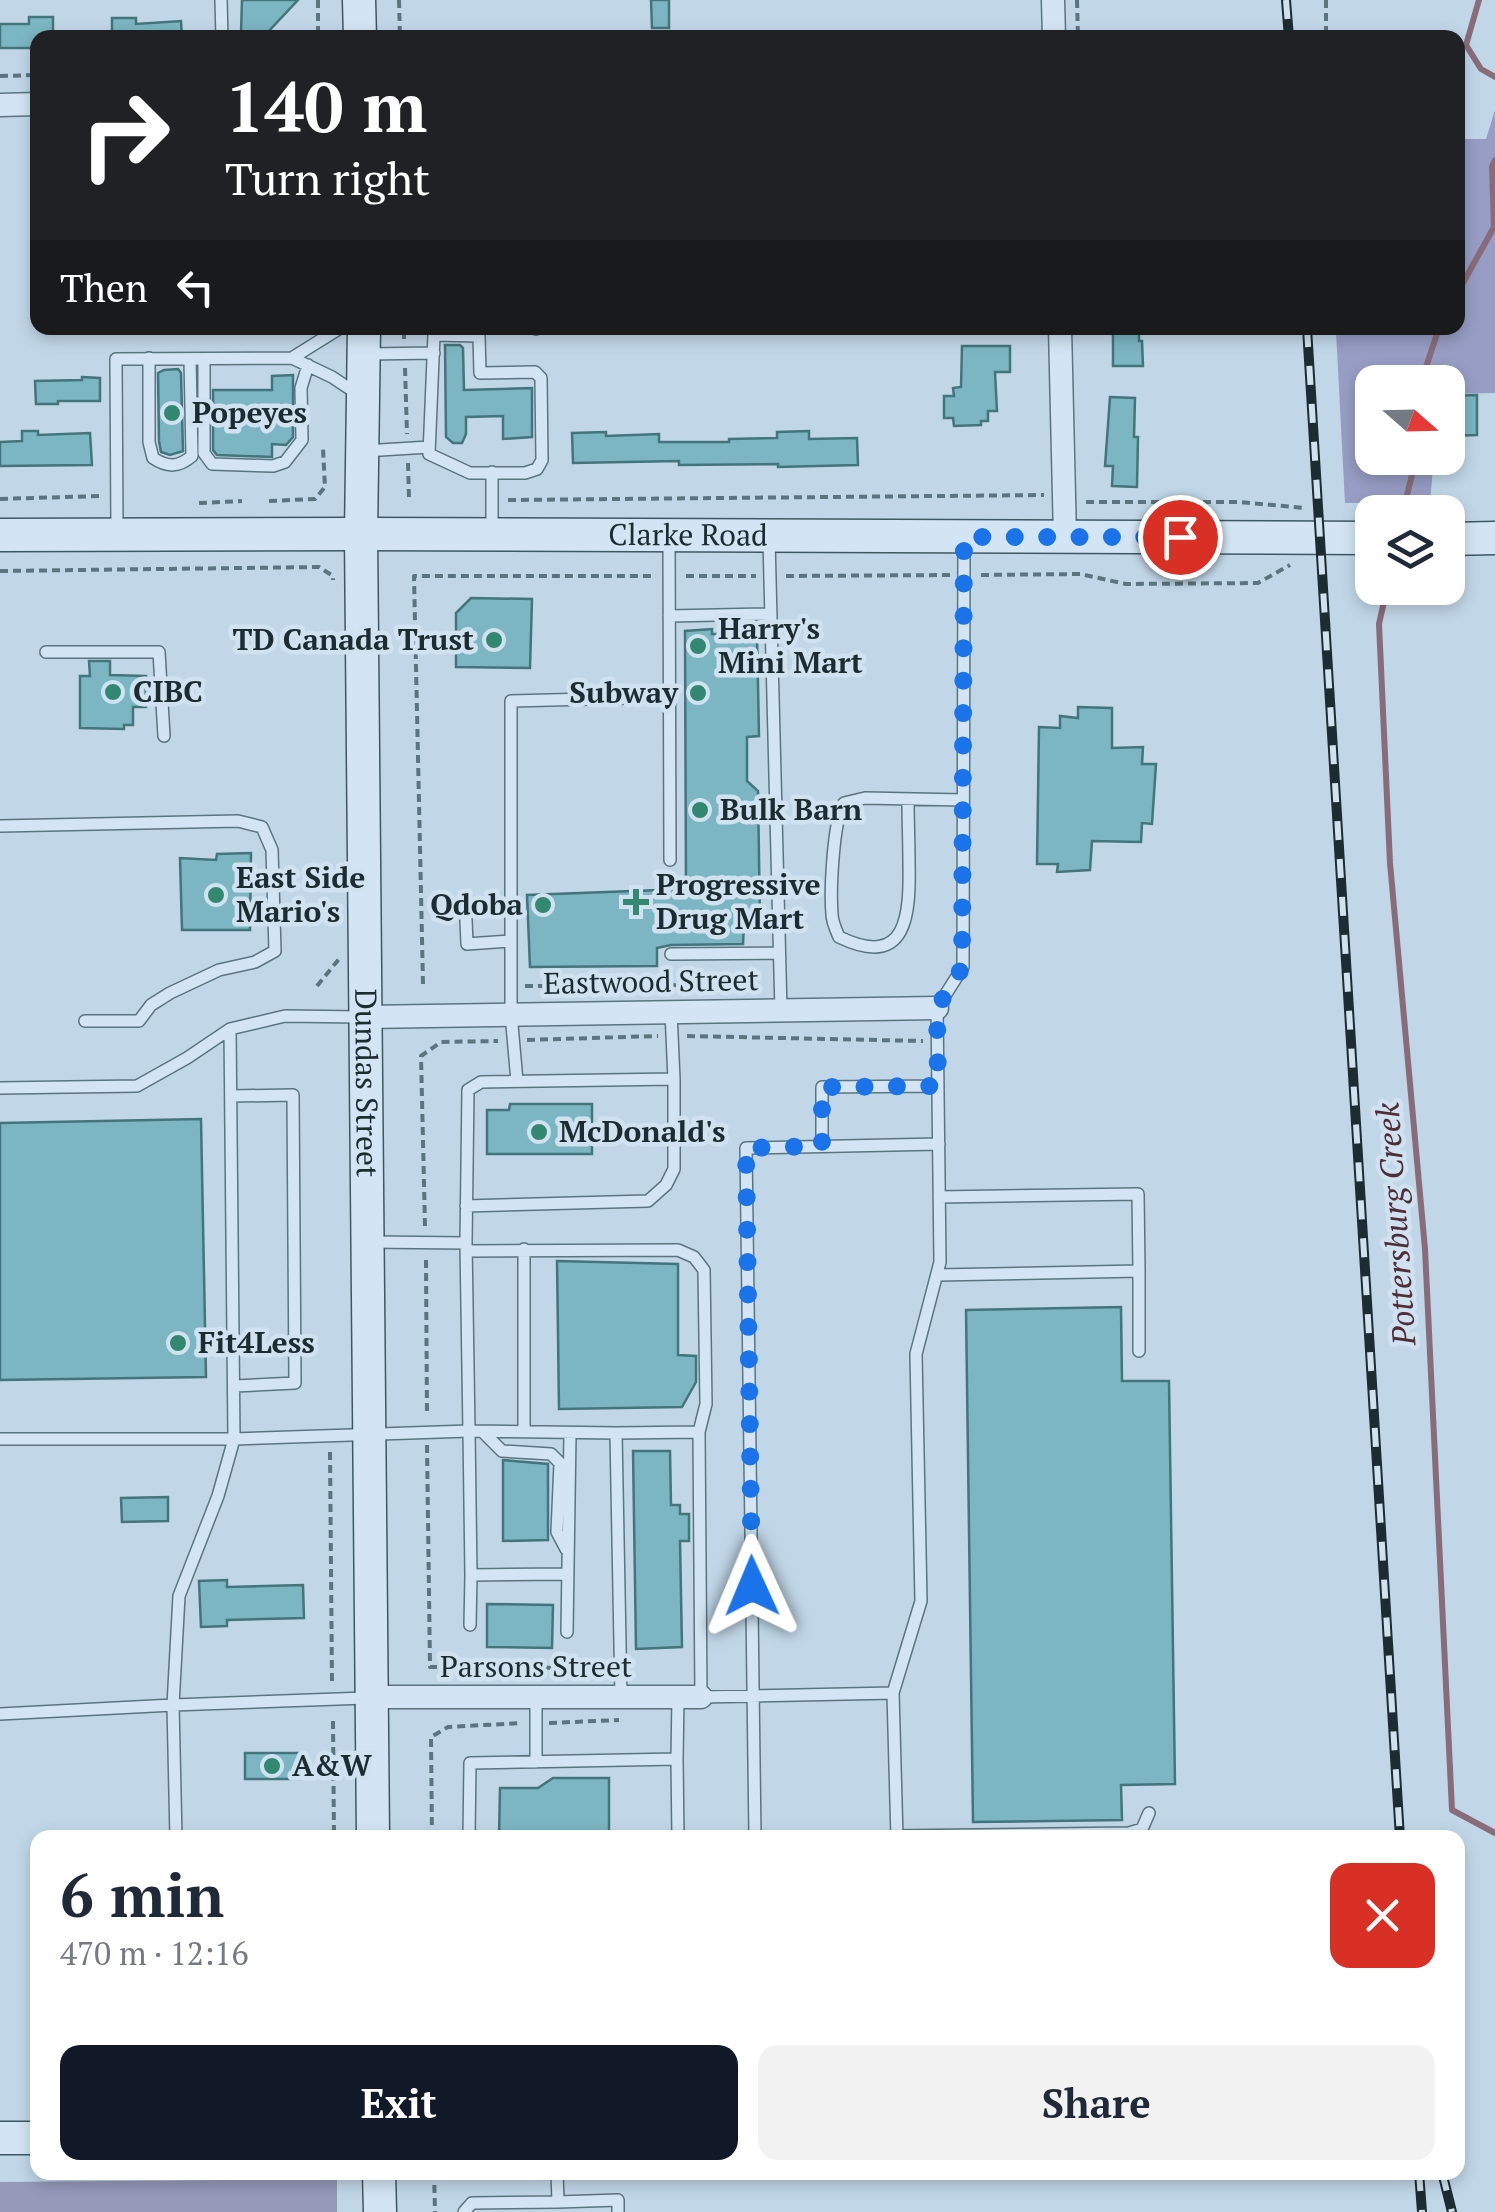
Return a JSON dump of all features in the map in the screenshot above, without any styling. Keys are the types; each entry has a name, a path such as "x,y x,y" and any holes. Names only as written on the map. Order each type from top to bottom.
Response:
{"main road":[{"path":"359,0 360,30"},
{"name":"Dundas Street","path":"364,341 361,534 373,1830"},
{"name":"Clarke Road","path":"0,535 1355,538"},
{"path":"1465,539 1495,538"},
{"path":"0,2138 30,2138"},
{"path":"378,2180 380,2212"}],"street":[{"path":"1053,0 1054,30"},
{"path":"0,105 30,104"},
{"path":"1060,335 1065,538"},
{"name":"Eastwood Street","path":"365,1017 512,1014 672,1024 781,1010 937,1008"},
{"name":"Parsons Street","path":"371,1698 536,1697 621,1709 689,1697"}],"lane":[{"path":"222,0 222,30"},
{"path":"292,358 329,335"},
{"path":"434,336 480,336 480,373 535,372 541,378 542,460 537,469 526,474 470,473 429,454 434,353 434,336"},
{"path":"364,341 404,353 434,353"},
{"path":"149,358 149,442 153,458 173,466 192,456 197,359"},
{"path":"117,534 116,359 292,358 332,376 363,398"},
{"path":"197,359 204,453 212,464 273,466 285,462 302,440 301,388 308,365"},
{"path":"362,451 430,447"},
{"path":"492,472 492,534"},
{"path":"669,535 670,860"},
{"path":"770,536 781,1010"},
{"path":"897,1830 893,1693 921,1601 916,1354 940,1262 937,1008 962,968 964,537"},
{"path":"669,616 770,614"},
{"path":"46,652 159,652 164,736"},
{"path":"516,1082 511,942 511,701 669,696"},
{"path":"908,800 910,906 903,928 892,942 875,947 856,945 839,937 832,916 835,828 844,803 852,800 908,800 963,800"},
{"path":"0,826 238,821 262,826 272,850 275,951 255,962 218,970 170,993 151,1005 139,1021 85,1021"},
{"path":"466,920 467,944 511,942"},
{"path":"670,954 779,952"},
{"path":"0,1088 137,1086 230,1029 285,1016 365,1017"},
{"path":"466,1206 648,1201 666,1185 674,1169 672,1024"},
{"path":"176,1830 173,1705 179,1596 218,1496 234,1438 230,1029"},
{"path":"470,1626 476,1432 466,1247 468,1090 481,1082 674,1079"},
{"path":"822,1146 822,1087 938,1086"},
{"path":"231,1096 293,1095 294,1382 234,1386"},
{"path":"755,1830 746,1148 938,1144"},
{"path":"939,1198 1138,1194 1140,1351"},
{"path":"367,1242 524,1250 678,1250 694,1257 704,1270 706,1404 699,1432 689,1697 677,1758 678,1830"},
{"path":"524,1250 524,1431"},
{"path":"937,1275 1139,1272"},
{"path":"476,1432 502,1451 551,1454 560,1463 557,1532 568,1552"},
{"path":"0,1439 699,1432"},
{"path":"616,1433 621,1709"},
{"path":"566,1632 570,1434"},
{"path":"471,1575 568,1574"},
{"path":"689,1697 893,1693"},
{"path":"536,1697 536,1762"},
{"path":"0,1714 371,1698"},
{"path":"469,1830 470,1763 677,1758"},
{"path":"1139,1830 1149,1813"},
{"path":"558,2180 558,2202"},
{"path":"468,2207 618,2200 618,2212"}],"path":[{"path":"318,0 318,30"},
{"path":"398,0 400,30"},
{"path":"1077,0 1078,30"},
{"path":"1326,0 1326,30"},
{"path":"0,76 30,75"},
{"path":"404,353 409,498"},
{"path":"269,501 316,499 325,487 324,448"},
{"path":"492,501 1064,495"},
{"path":"0,499 106,496"},
{"path":"199,502 242,501"},
{"path":"1086,504 1240,502 1304,508"},
{"path":"423,984 414,576 1080,574 1126,584 1258,583 1299,560"},
{"path":"0,572 319,568 333,576 334,596"},
{"path":"317,986 340,958"},
{"path":"512,986 745,985"},
{"path":"427,1432 422,1056 441,1042 514,1040 672,1024 937,1041"},
{"path":"330,1452 332,1687"},
{"path":"546,1723 621,1709"},
{"path":"333,1721 334,1830"},
{"path":"432,1830 431,1738 448,1727 522,1724"},
{"path":"434,2180 435,2212"}],"shaded area":[{"path":"1495,110 1495,393 1465,394 1465,365 1355,365 1355,475 1432,475 1431,495 1355,495 1355,503 1345,503 1336,335 1465,335 1465,139 1486,139"},
{"path":"337,2180 337,2212 0,2212 0,2182"}],"building":[{"path":"242,0 298,0 270,30 241,30"},
{"path":"651,0 669,0 669,28 652,28"},
{"path":"29,17 53,17 53,30 30,30 30,48 0,48 0,24 29,24"},
{"path":"112,18 136,18 136,24 181,21 182,30 112,30"},
{"path":"1113,335 1139,335 1143,366 1113,366"},
{"path":"445,345 463,348 464,390 532,388 532,437 503,439 503,416 466,417 462,443 453,443 446,437"},
{"path":"962,346 1010,346 1010,372 995,372 997,411 988,411 988,421 981,421 981,425 954,426 953,418 944,418 944,396 954,396 953,388 961,387"},
{"name":"Popeyes","path":"178,369 183,451 170,455 161,452 159,441 158,373"},
{"path":"293,375 293,437 286,445 272,444 272,457 217,455 213,450 213,390 272,390 272,376"},
{"path":"100,378 100,401 36,404 35,381"},
{"path":"1465,395 1477,395 1477,435 1465,435"},
{"path":"1110,397 1135,398 1137,487 1112,486 1113,466 1105,466"},
{"path":"22,431 38,431 38,435 90,433 92,465 0,466 0,442 22,441"},
{"path":"809,431 809,439 857,438 858,465 573,463 572,433 659,434 659,442 729,442 777,438 777,432"},
{"name":"TD Canada Trust","path":"471,598 532,599 530,668 456,667 456,613"},
{"path":"712,629 712,634 757,634 759,736 747,737 747,781 758,791 760,923 744,924 743,944 657,948 657,966 530,967 527,895 686,889 685,631"},
{"name":"CIBC","path":"89,661 110,661 110,675 146,676 146,707 133,707 133,725 124,725 124,729 80,728 80,676 90,676"},
{"path":"1078,707 1112,708 1112,748 1143,747 1142,764 1156,764 1152,824 1142,823 1141,842 1092,841 1090,870 1057,872 1058,864 1037,864 1039,727 1060,728 1060,716 1078,718"},
{"name":"East Side Mario's","path":"251,853 250,930 182,930 180,858 216,860 217,854"},
{"name":"McDonald's","path":"510,1104 592,1104 592,1154 487,1154 487,1110 509,1110"},
{"path":"201,1119 206,1377 0,1380 0,1123"},
{"path":"557,1261 678,1264 678,1355 696,1356 696,1382 682,1407 559,1409"},
{"path":"1121,1307 1122,1381 1169,1381 1175,1784 1121,1785 1122,1820 973,1822 966,1310"},
{"path":"633,1451 670,1451 671,1505 680,1505 680,1514 689,1514 689,1541 680,1541 682,1647 636,1649"},
{"path":"503,1460 548,1464 548,1540 503,1541"},
{"path":"168,1497 168,1521 122,1522 121,1498"},
{"path":"227,1580 227,1587 303,1585 304,1618 227,1620 227,1626 201,1627 199,1581"},
{"path":"487,1604 553,1605 552,1648 487,1647"},
{"name":"A&W","path":"245,1753 300,1753 300,1779 245,1779"},
{"path":"553,1778 609,1778 609,1830 499,1830 500,1788 538,1788"}],"waterway":[{"name":"Pottersburg Creek","path":"1479,0 1466,45 1481,69 1495,77"},
{"name":"Pottersburg Creek","path":"1465,279 1494,227 1495,160"},
{"name":"Pottersburg Creek","path":"1427,365 1437,335"},
{"name":"Pottersburg Creek","path":"1407,495 1412,475"},
{"name":"Pottersburg Creek","path":"1383,605 1379,624 1390,863 1425,1249 1452,1810 1495,1833"}],"railway":[{"path":"1286,0 1288,30"},
{"path":"1307,335 1400,1830"},
{"path":"1420,2180 1422,2212"},
{"path":"1444,2180 1452,2212"}],"place":[{"name":"Popeyes","path":"172,413"},
{"name":"TD Canada Trust","path":"494,640"},
{"name":"Harry's Mini Mart","path":"698,646"},
{"name":"CIBC","path":"113,692"},
{"name":"Subway","path":"698,693"},
{"name":"Bulk Barn","path":"700,810"},
{"name":"East Side Mario's","path":"216,895"},
{"name":"Progressive Drug Mart","path":"636,902"},
{"name":"Qdoba","path":"543,905"},
{"name":"McDonald's","path":"539,1132"},
{"name":"Fit4Less","path":"178,1343"},
{"name":"A&W","path":"272,1766"}],"route":[{"path":"752,1586 746,1148 822,1146 822,1087 938,1086 937,1008 962,968 964,537 1180,537"}]}
